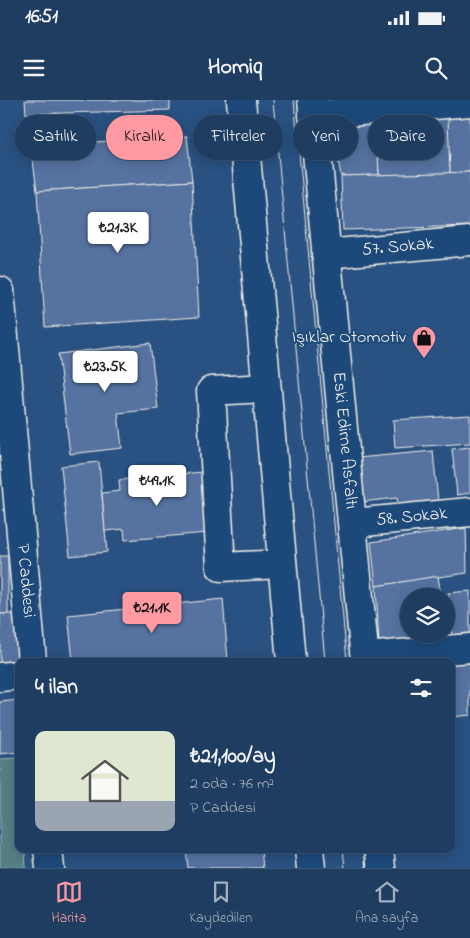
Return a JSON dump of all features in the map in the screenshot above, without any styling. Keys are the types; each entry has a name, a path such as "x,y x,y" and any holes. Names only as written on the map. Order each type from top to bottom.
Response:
{"main road":[{"path":"241,100 292,658"},
{"path":"313,108 470,102"},
{"name":"Eski Edirne Asfaltı","path":"313,108 365,658"},
{"name":"57. Sokak","path":"326,254 470,241"},
{"name":"P Caddesi","path":"0,291 11,548 31,658"},
{"path":"266,388 211,391 221,567 282,564"},
{"name":"58. Sokak","path":"353,523 470,512"},
{"path":"375,658 470,648"},
{"path":"0,677 15,676"},
{"path":"48,853 50,868"},
{"path":"309,853 311,868"},
{"path":"379,853 381,868"}],"green space":[{"path":"15,758 15,853 25,853 26,868 0,868 0,759"}],"building":[{"path":"25,100 170,100 170,110 26,114"},
{"path":"470,109 470,172 450,173 447,110"},
{"path":"444,118 448,118 450,173 379,175 378,160 444,160"},
{"path":"368,123 368,160 378,160 379,175 341,176 338,160 358,160 358,124"},
{"path":"183,136 187,136 192,181 37,191 33,160 96,160 96,142 106,141 106,160 183,160"},
{"path":"470,172 470,226 343,230 341,176"},
{"path":"192,181 199,317 45,327 37,191"},
{"path":"150,343 158,409 118,413 122,448 70,454 58,354"},
{"path":"470,415 470,443 395,448 393,420"},
{"path":"470,447 470,493 457,495 452,449"},
{"path":"433,451 438,501 398,505 397,498 361,502 357,458"},
{"path":"99,462 107,552 70,556 61,466"},
{"path":"202,472 207,533 125,540 124,529 105,531 102,493 120,491 119,480"},
{"path":"466,528 467,573 376,586 371,542"},
{"path":"0,556 8,556 8,614 0,614"},
{"path":"438,576 440,588 400,588 400,643 408,643 379,646 376,586"},
{"path":"470,591 470,636 455,638 455,592"},
{"path":"223,599 228,658 73,658 68,615"},
{"path":"0,614 16,614 19,658 15,658 15,664 0,665"},
{"path":"470,658 470,715 455,717 455,660"},
{"path":"15,700 15,752 0,754 0,702"},
{"path":"186,853 261,853 263,868 188,868"}],"tram line":[{"path":"273,100 325,658"},
{"path":"294,100 347,658"},
{"path":"343,853 345,868"},
{"path":"365,853 367,868"}],"place":[{"name":"Işıklar Otomotiv","path":"424,359"}]}
